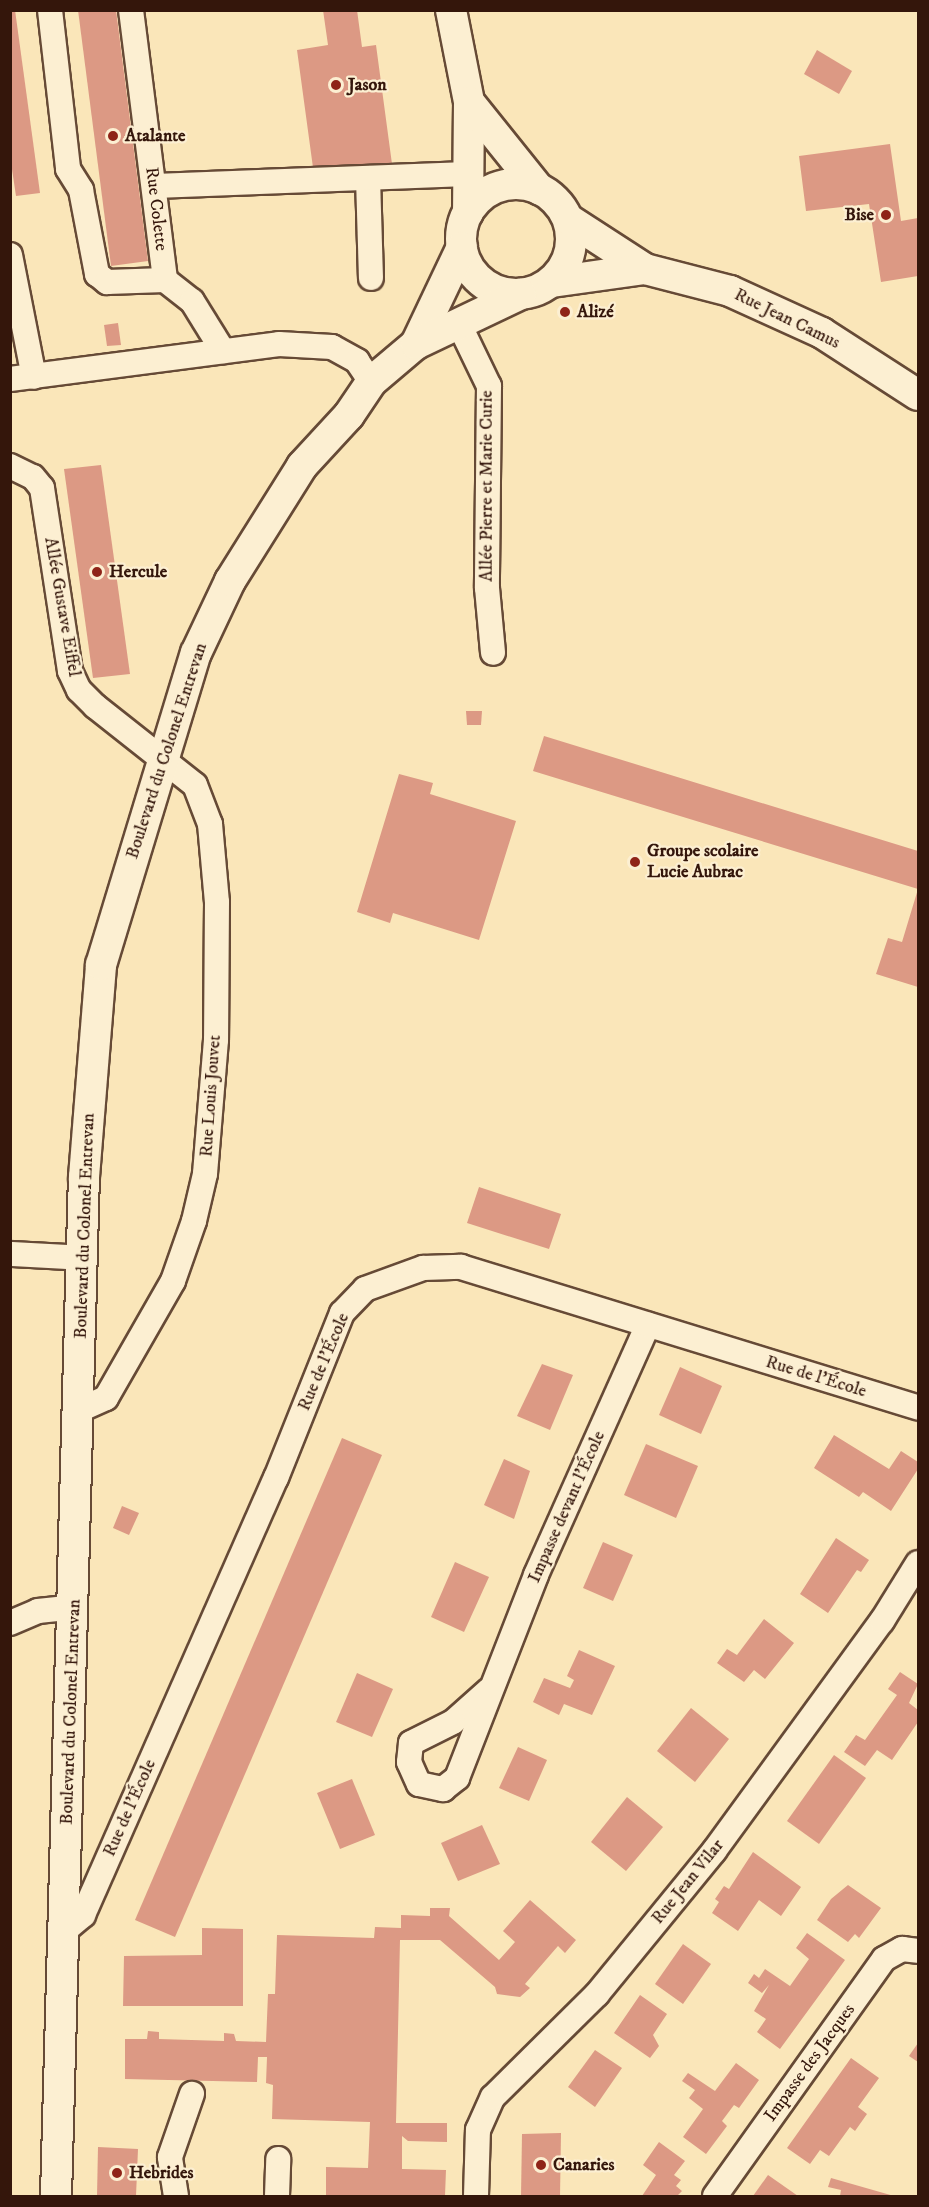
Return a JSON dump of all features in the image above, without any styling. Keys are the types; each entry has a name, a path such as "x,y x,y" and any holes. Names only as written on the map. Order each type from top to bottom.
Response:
{"street":[{"path":"50,10 68,170 81,190 97,274 107,282 165,280 192,301 223,351"},
{"name":"Rue Colette","path":"131,10 165,280"},
{"path":"451,10 469,102 468,212 462,248 476,277 489,287 520,294 552,282 567,264 572,242 568,219 556,201 539,189 469,102"},
{"path":"154,186 468,174"},
{"path":"368,178 371,278"},
{"path":"468,212 481,196 499,186 519,184 539,189"},
{"name":"Rue Jean Camus","path":"568,219 645,269 730,291 812,328 918,395"},
{"name":"Boulevard du Colonel Entrevan","path":"416,344 462,248"},
{"path":"10,255 22,378 279,344 332,347 357,362 371,382"},
{"name":"Rue Jean Camus","path":"552,282 645,269"},
{"name":"Boulevard du Colonel Entrevan","path":"56,2196 84,1258 84,1177 101,965 195,653 230,581 302,466 350,415 371,382 416,344 520,294"},
{"name":"Allée Pierre et Marie Curie","path":"459,324 489,386 486,588 493,653"},
{"name":"Allée Gustave Eiffel","path":"10,466 33,477 42,488 70,671 79,690 163,760"},
{"name":"Rue Louis Jouvet","path":"79,1410 106,1398 173,1281 194,1221 205,1174 216,1040 217,902 210,824 195,785 163,760"},
{"path":"10,1254 84,1258"},
{"name":"Rue de l'École","path":"64,1931 83,1915 276,1478 342,1313 365,1288 423,1268 461,1267 918,1408"},
{"name":"Impasse devant l'École","path":"489,1690 648,1325"},
{"name":"Rue Jean Vilar","path":"476,2196 478,2130 493,2097 597,1994 714,1851 882,1621 918,1563"},
{"path":"10,1623 38,1611 74,1607"},
{"name":"Impasse des Jacques","path":"715,2196 885,1959 902,1949 918,1951"},
{"path":"177,2196 170,2157 192,2094"},
{"path":"277,2196 278,2159"}],"building":[{"path":"10,10 15,10 40,193 16,196 10,156"},
{"name":"Atalante","path":"78,10 116,10 148,261 111,266"},
{"name":"Jason","path":"323,10 357,10 362,47 376,45 392,164 314,175 297,50 328,45"},
{"path":"817,50 852,71 839,94 804,74"},
{"name":"Bise","path":"890,144 901,221 918,218 918,276 881,282 869,204 806,211 799,156"},
{"path":"118,323 121,345 107,346 104,325"},
{"name":"Hercule","path":"101,465 130,674 93,678 64,469"},
{"path":"466,711 482,711 481,725 467,725"},
{"path":"544,736 918,851 918,889 533,771"},
{"path":"399,774 433,783 430,794 516,821 479,940 393,913 390,923 357,912"},
{"path":"918,889 918,987 876,974 888,938 902,942"},
{"path":"479,1187 561,1214 549,1249 467,1223"},
{"path":"542,1364 573,1375 550,1430 517,1416"},
{"path":"680,1367 722,1386 701,1434 659,1415"},
{"path":"834,1435 889,1469 901,1451 918,1462 918,1469 891,1511 863,1492 859,1497 814,1468"},
{"path":"342,1438 382,1455 175,1937 135,1920"},
{"path":"646,1444 698,1466 676,1518 624,1495"},
{"path":"504,1459 530,1471 514,1519 484,1505"},
{"path":"122,1506 139,1513 129,1535 113,1528"},
{"path":"836,1538 869,1560 861,1572 857,1570 828,1613 800,1594"},
{"path":"603,1542 633,1555 613,1601 583,1588"},
{"path":"455,1562 489,1577 464,1632 431,1617"},
{"path":"764,1619 794,1643 765,1679 754,1670 744,1682 717,1663 727,1649 737,1655"},
{"path":"579,1650 615,1666 592,1715 564,1704 559,1715 533,1702 544,1678 570,1688 574,1680 567,1676"},
{"path":"900,1672 918,1684 909,1703 918,1710 918,1722 892,1760 877,1750 865,1766 844,1752 856,1735 865,1740 897,1695 888,1689"},
{"path":"357,1673 393,1689 372,1737 336,1722"},
{"path":"691,1708 729,1739 695,1782 657,1751"},
{"path":"518,1747 547,1760 529,1801 499,1788"},
{"path":"834,1755 866,1778 819,1844 787,1821"},
{"path":"352,1779 375,1835 340,1849 317,1793"},
{"path":"627,1797 663,1827 626,1871 591,1842"},
{"path":"482,1825 500,1864 458,1881 441,1843"},
{"path":"753,1852 801,1887 781,1916 759,1900 738,1931 712,1913 719,1902 715,1899 724,1886 729,1889"},
{"path":"848,1885 881,1908 859,1938 855,1934 848,1942 817,1920 831,1899"},
{"path":"530,1900 576,1940 565,1953 558,1946 525,1984 530,1988 520,1997 497,1994 495,1987 440,1940 400,1940 396,2123 447,2123 447,2142 408,2141 402,2136 402,2169 446,2170 445,2196 326,2196 326,2167 368,2168 370,2122 272,2119 273,2085 266,2083 267,2057 258,2057 257,2082 125,2079 125,2039 147,2039 148,2031 159,2032 159,2039 224,2041 224,2033 234,2034 236,2041 266,2042 268,1994 275,1994 277,1935 374,1938 375,1927 401,1928 401,1915 430,1916 430,1908 450,1908 449,1916 499,1960 515,1942 503,1931"},
{"path":"202,1928 243,1929 243,2006 123,2006 124,1956 202,1955"},
{"path":"807,1933 845,1960 780,2049 757,2032 766,2019 754,2011 769,1985 762,1993 748,1983 754,1974 759,1978 765,1969 790,1986 809,1959 796,1948"},
{"path":"683,1944 711,1964 683,2004 655,1984"},
{"path":"640,1995 667,2014 653,2035 659,2046 650,2058 614,2033"},
{"path":"918,2043 918,2062 909,2056"},
{"path":"595,2050 622,2068 595,2107 568,2087"},
{"path":"851,2058 879,2078 858,2107 867,2114 855,2131 850,2127 829,2156 820,2150 810,2164 787,2148"},
{"path":"736,2063 759,2080 739,2108 734,2105 722,2121 727,2126 706,2154 683,2137 703,2109 689,2098 695,2090 682,2081 688,2073 715,2091"},
{"name":"Canaries","path":"561,2133 560,2196 521,2196 522,2134"},
{"path":"659,2142 685,2161 674,2175 681,2180 676,2186 682,2191 677,2196 642,2196 656,2175 643,2165"},
{"name":"Hebrides","path":"98,2147 138,2149 136,2196 97,2196"},
{"path":"768,2175 798,2196 753,2196"},
{"path":"831,2178 894,2196 840,2196 841,2190 828,2187"}],"place":[{"name":"Jason","path":"336,85"},
{"name":"Atalante","path":"113,136"},
{"name":"Bise","path":"886,215"},
{"name":"Alizé","path":"565,312"},
{"name":"Hercule","path":"97,572"},
{"name":"Groupe scolaire Lucie Aubrac","path":"635,862"},
{"name":"Canaries","path":"541,2165"},
{"name":"Hebrides","path":"117,2173"}]}
